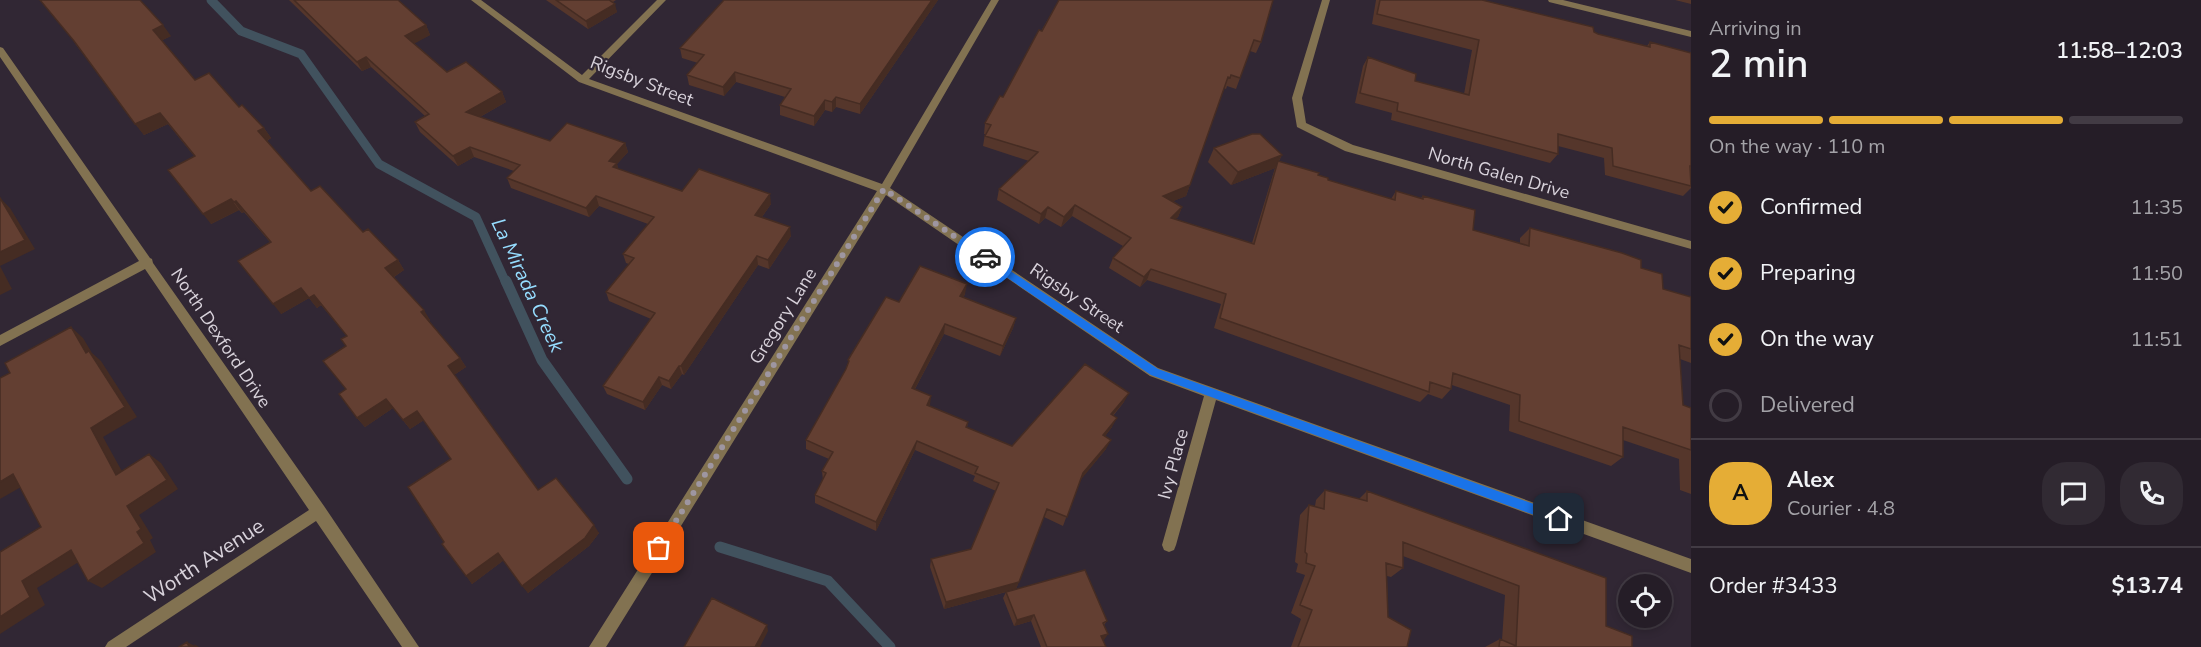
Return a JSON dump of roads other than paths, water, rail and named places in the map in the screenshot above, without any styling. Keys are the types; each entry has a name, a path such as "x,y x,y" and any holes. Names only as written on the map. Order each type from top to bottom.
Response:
{"street":[{"name":"Rigsby Street","path":"476,0 582,80 884,189 1155,372 1691,570"},
{"path":"582,80 662,0"},
{"name":"Gregory Lane","path":"597,647 884,189 995,0"},
{"name":"North Galen Drive","path":"1326,0 1297,98 1301,125 1349,147 1691,245"},
{"path":"1552,0 1691,34"},
{"name":"North Dexford Drive","path":"0,50 411,647"},
{"path":"0,341 148,262"},
{"name":"Ivy Place","path":"1169,545 1211,393"},
{"name":"Worth Avenue","path":"113,647 319,511"}],"waterway":[{"name":"La Mirada Creek","path":"211,0 241,31 301,54 379,164 476,217 506,283"},
{"name":"La Mirada Creek","path":"506,281 542,360 627,479"},
{"name":"La Mirada Creek","path":"720,547 828,581 890,647"}]}
